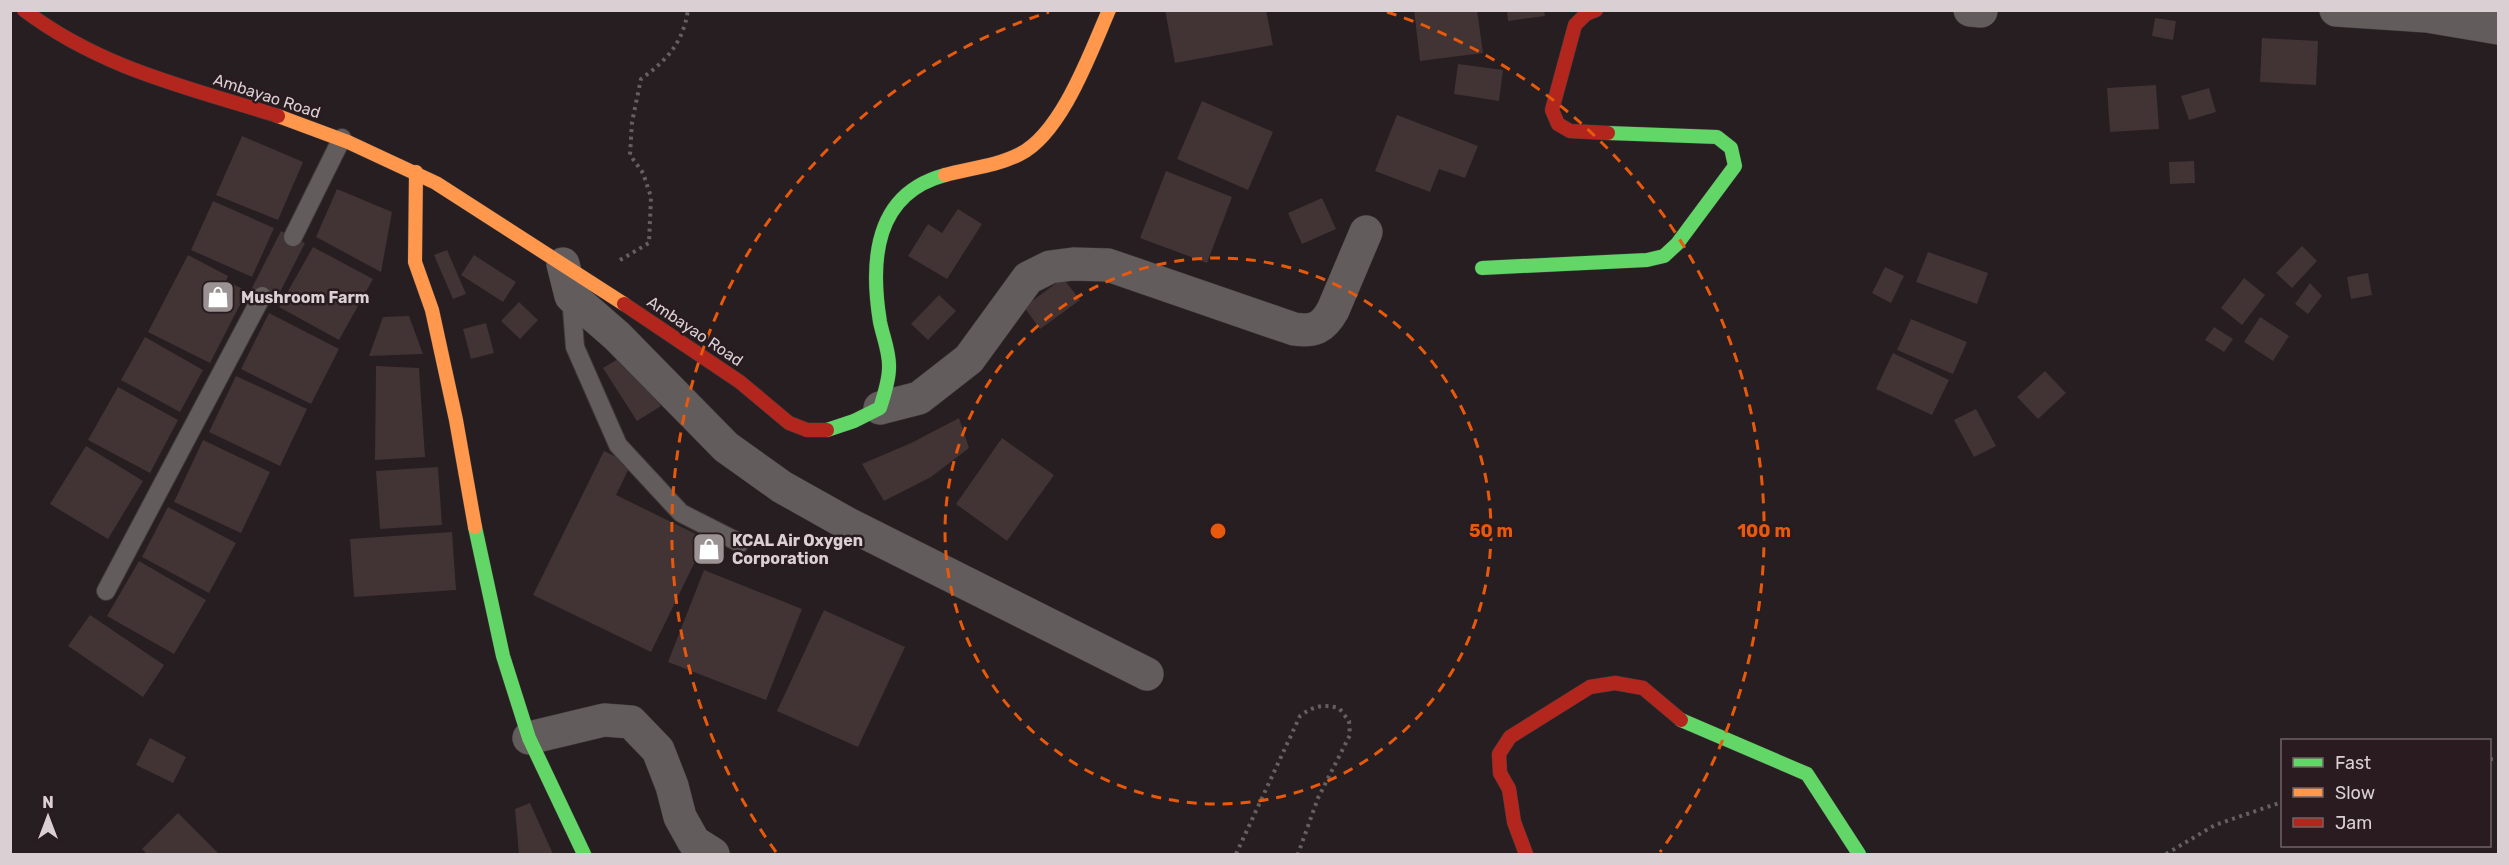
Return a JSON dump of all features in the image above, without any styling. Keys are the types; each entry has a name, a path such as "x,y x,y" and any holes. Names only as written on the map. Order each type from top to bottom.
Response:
{"street":[{"name":"Ambayao Road","path":"24,10 38,23 81,49 130,72 342,138 416,172 488,214 660,327 743,384 774,413 805,431 845,427 880,408"},
{"path":"1109,10 1093,48 1047,133 1024,153 1000,162 935,177 909,190 892,209 881,238 875,266 875,300 890,371 880,408 919,398 969,359 1028,278 1050,267 1072,264 1107,265 1294,329 1309,331 1319,328 1330,316 1366,232"},
{"path":"1482,268 1647,260 1664,256 1677,244 1735,166 1731,148 1717,137 1570,131 1557,124 1552,110 1575,25 1586,14 1596,10"},
{"path":"1970,10 1981,11"},
{"path":"2336,10 2430,13 2499,28"},
{"path":"416,172 415,262 432,310 456,420 477,541 503,656 529,738 584,855"},
{"path":"563,264 571,296 617,336 726,447 782,488 848,524 1147,674"},
{"path":"1526,855 1514,822 1509,789 1500,773 1498,754 1510,737 1590,687 1615,683 1643,688 1685,724 1807,774 1859,855"},
{"path":"529,738 604,720 631,722 658,750 672,786 680,817 694,842 713,855"}],"lane":[{"path":"293,237 342,138"},
{"path":"106,591 262,296"},
{"path":"571,296 575,347 618,445 681,513 740,543"}],"path":[{"path":"563,264 620,261 649,243 651,196 643,173 630,155 632,122 641,79 667,60 686,26 688,10"},
{"path":"1236,855 1300,716 1310,708 1324,705 1339,708 1348,722 1350,735 1318,798 1298,855"},
{"path":"2166,855 2215,825 2281,803"}],"building":[{"path":"1165,10 1266,10 1273,45 1175,63"},
{"path":"1414,10 1477,10 1483,53 1420,61"},
{"path":"1507,10 1544,10 1545,16 1508,21"},
{"path":"2155,18 2176,21 2173,40 2152,36"},
{"path":"2262,38 2318,41 2316,85 2260,82"},
{"path":"1458,64 1503,70 1499,101 1454,94"},
{"path":"2156,85 2159,129 2110,132 2107,88"},
{"path":"2209,88 2216,112 2189,120 2181,96"},
{"path":"1202,101 1273,132 1248,190 1177,159"},
{"path":"1397,115 1478,146 1465,178 1439,169 1430,192 1375,171"},
{"path":"242,136 303,162 278,220 216,195"},
{"path":"2194,161 2195,183 2170,184 2169,162"},
{"path":"1166,171 1232,197 1207,263 1140,238"},
{"path":"337,189 392,212 381,272 316,237"},
{"path":"1322,198 1336,229 1302,244 1288,213"},
{"path":"213,201 274,228 252,277 191,250"},
{"path":"958,209 982,224 947,279 908,256 928,224 942,233"},
{"path":"281,231 305,243 275,302 251,290"},
{"path":"2302,246 2317,261 2292,288 2276,273"},
{"path":"313,247 373,279 339,340 279,307"},
{"path":"447,250 466,294 453,299 434,255"},
{"path":"1928,252 1988,273 1977,304 1916,282"},
{"path":"188,255 228,276 226,281 247,291 210,363 148,332"},
{"path":"474,255 516,282 503,302 461,275"},
{"path":"1885,267 1904,276 1891,303 1872,293"},
{"path":"2368,273 2372,295 2351,299 2347,277"},
{"path":"1063,278 1080,300 1040,329 1024,307"},
{"path":"2244,278 2265,295 2242,325 2221,308"},
{"path":"2310,283 2322,296 2308,314 2295,304"},
{"path":"939,295 956,311 928,340 911,324"},
{"path":"519,302 538,320 520,339 501,321"},
{"path":"269,313 339,349 311,404 241,369"},
{"path":"409,316 423,354 369,356 383,317"},
{"path":"2260,317 2289,336 2273,361 2244,342"},
{"path":"1911,319 1967,342 1953,374 1897,350"},
{"path":"486,323 494,353 471,359 463,329"},
{"path":"2214,327 2233,339 2224,352 2205,340"},
{"path":"145,337 203,370 180,412 121,380"},
{"path":"628,353 661,406 637,421 603,368"},
{"path":"1893,353 1949,380 1932,415 1876,389"},
{"path":"376,366 419,368 425,457 375,460"},
{"path":"2045,371 2066,393 2038,419 2017,397"},
{"path":"236,376 307,409 280,466 209,432"},
{"path":"118,387 178,420 150,473 88,440"},
{"path":"1976,409 1996,446 1974,457 1954,420"},
{"path":"959,418 969,448 931,477 884,501 862,464 911,443"},
{"path":"1002,438 1054,475 1007,541 956,504"},
{"path":"203,440 270,472 241,533 174,502"},
{"path":"86,446 143,481 108,539 50,504"},
{"path":"604,451 631,464 616,495 706,539 651,652 533,595"},
{"path":"438,467 442,525 380,529 376,471"},
{"path":"168,507 236,543 209,593 142,557"},
{"path":"452,532 456,590 354,597 350,539"},
{"path":"139,561 206,600 174,654 107,616"},
{"path":"704,570 802,609 766,700 668,662"},
{"path":"824,610 905,647 858,747 777,711"},
{"path":"90,615 164,665 143,697 68,646"},
{"path":"150,738 186,757 173,783 136,765"},
{"path":"530,803 553,854 519,854 515,809"},
{"path":"178,813 219,854 147,854 142,849"}],"traffic: fast":[{"path":"1482,268 1647,260 1664,256 1677,244 1735,166 1731,148 1717,137 1608,133"},
{"path":"827,430 854,421 880,408 889,368 877,299 877,254 882,233 903,197 921,184 945,175"},
{"path":"475,527 503,656 529,738 584,854"},
{"path":"1681,720 1807,774 1859,854"}],"traffic: slow":[{"path":"945,175 1002,161 1020,154 1035,143 1049,128 1074,90 1109,10"},
{"path":"278,116 348,142 436,183 624,304"},
{"path":"416,172 415,262 432,310 456,420 475,527"}],"traffic: jam":[{"path":"24,10 54,30 115,62 178,85 278,116"},
{"path":"1596,10 1586,14 1575,25 1552,110 1558,124 1570,131 1608,133"},
{"path":"624,304 740,382 789,423 807,430 827,430"},
{"path":"1526,854 1514,822 1509,789 1500,773 1499,754 1510,737 1590,687 1615,683 1643,688 1681,720"}],"place":[{"name":"Mushroom Farm","path":"218,297"},
{"name":"KCAL Air Oxygen Corporation","path":"709,549"}]}
